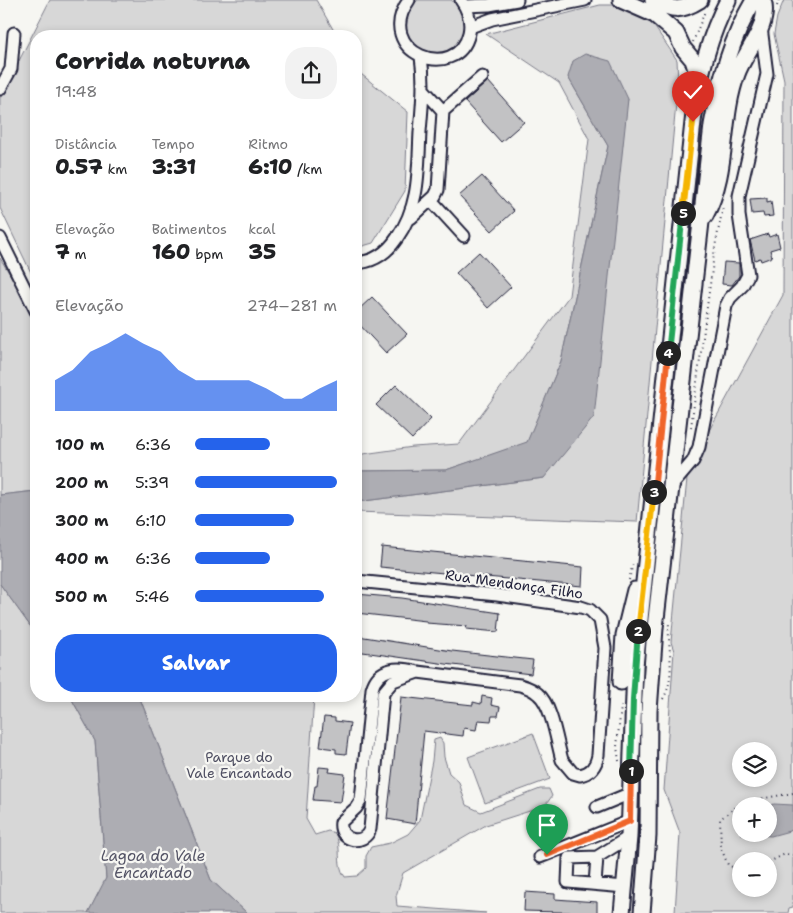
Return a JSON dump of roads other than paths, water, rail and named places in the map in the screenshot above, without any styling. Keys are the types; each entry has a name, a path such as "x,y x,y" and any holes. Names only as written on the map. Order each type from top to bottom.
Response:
{"main road":[{"path":"621,0 655,15 676,33 696,68 699,80"},
{"path":"653,0 669,8 687,8 703,5"},
{"path":"622,913 631,792 628,682 655,487 691,140 699,80 707,50 728,0"},
{"path":"642,913 648,836 651,684 655,628 712,124 722,77 735,38 754,0"},
{"path":"761,27 763,0"},
{"path":"700,226 716,192 727,119 737,74 773,0"},
{"path":"676,33 681,14 687,8"},
{"path":"628,682 622,665 626,625 648,538"}],"street":[{"path":"409,0 403,8 400,28 402,38 408,47 421,56 435,60 455,54 463,47 468,38 470,27 469,13 463,3"},
{"path":"463,3 489,5 517,0"},
{"path":"470,27 492,19 586,0"},
{"path":"671,486 696,456 726,306 748,275 738,196 767,74 761,27"},
{"path":"0,90 11,69 14,33"},
{"path":"409,219 416,195 424,75 421,56"},
{"path":"424,75 445,58"},
{"path":"362,262 372,260 390,247 409,219 431,200 438,190 443,111 482,77"},
{"path":"423,89 443,111"},
{"path":"431,200 464,236"},
{"path":"0,238 30,291"},
{"name":"Rua Mendonça Filho","path":"362,582 497,594 590,610 600,620 605,648 597,761 589,772 580,775 567,768 562,760 547,706 539,694 530,688 520,685 418,672"},
{"path":"604,663 622,665"},
{"path":"405,669 418,672 393,681 383,693 370,829 364,838 359,840 349,838 342,831 341,822 356,808 361,800 374,680 382,672 389,670 405,669"},
{"path":"603,682 651,684"},
{"path":"597,807 631,792"},
{"path":"540,858 630,821"},
{"path":"625,886 568,882 569,858 597,857 629,837"},
{"path":"595,884 597,857"}],"water":[{"path":"585,54 610,61 628,99 594,417 544,478 362,501 362,471 446,470 527,442 561,361 608,146 568,77 573,61"},
{"path":"30,492 30,626 0,584 0,495"},
{"name":"Lagoa do Vale Encantado","path":"73,702 141,702 211,880 247,913 88,913 106,878 95,741"},
{"path":"777,804 793,805 793,830 777,834"}],"park label":[{"name":"Parque do Vale Encantado","path":"239,766"}]}
